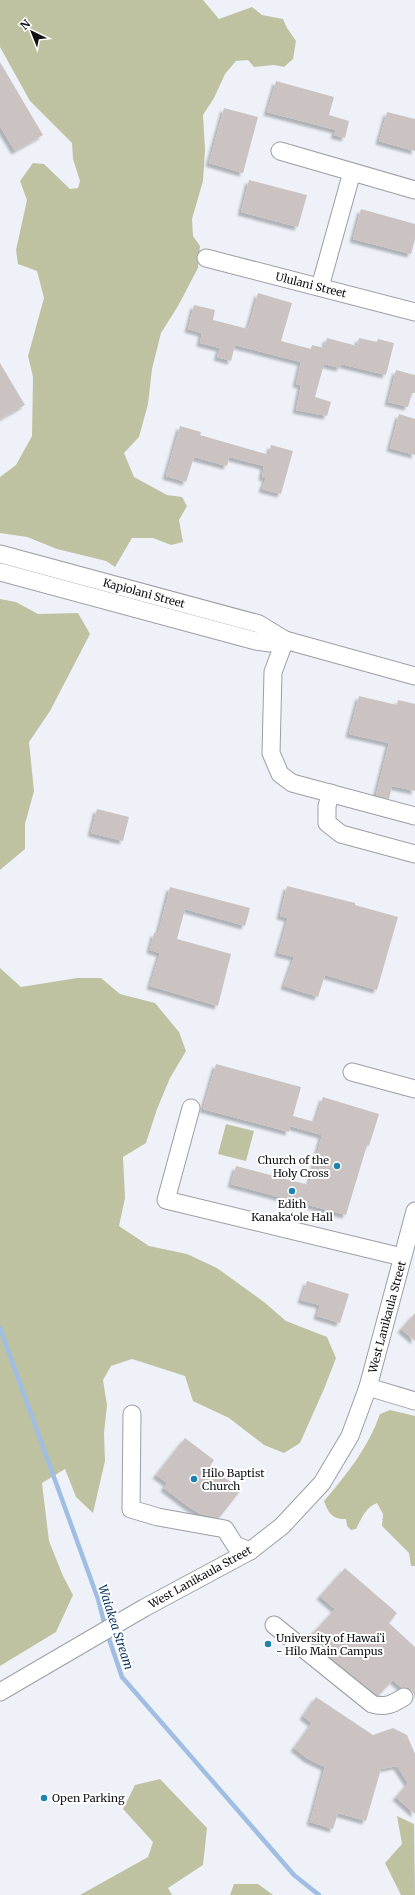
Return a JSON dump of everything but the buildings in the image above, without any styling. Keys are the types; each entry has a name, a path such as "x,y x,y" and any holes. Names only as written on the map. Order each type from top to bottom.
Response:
{"street":[{"path":"280,151 415,190"},
{"path":"320,287 352,172"},
{"name":"Ululani Street","path":"206,258 415,312"},
{"name":"Kapiolani Street","path":"0,554 259,624 285,640 415,676"},
{"name":"Kapiolani Street","path":"0,572 256,641 270,644 285,640"},
{"path":"285,640 272,672 271,753 280,774 292,783 415,816"},
{"path":"331,793 327,806 328,823 341,834 415,854"},
{"path":"352,1072 415,1088"},
{"path":"191,1108 166,1200 402,1257"},
{"name":"West Lanikaula Street","path":"0,1692 144,1608 250,1551 282,1526 322,1483 350,1436 368,1387 415,1210"},
{"path":"368,1387 415,1401"},
{"path":"132,1414 131,1509 158,1517 225,1529 235,1544 250,1551"},
{"path":"274,1625 372,1704 380,1706 391,1705 404,1697"}],"green space":[{"path":"0,0 203,0 219,19 252,7 262,15 283,19 296,41 293,59 284,67 274,65 254,67 248,60 236,61 225,74 214,98 203,115 205,150 203,181 192,219 193,236 200,246 198,268 178,306 161,333 152,369 148,404 139,437 124,453 134,477 167,495 182,497 187,506 179,520 183,542 171,545 153,538 132,538 115,567 106,561 57,549 27,537 0,533 0,477 16,465 32,436 33,377 28,356 44,298 37,271 18,264 16,250 27,200 20,181 33,163 44,164 70,189 78,188 80,181 73,159 72,143 30,101 0,47"},
{"path":"0,599 16,602 38,614 78,613 90,634 50,711 29,742 34,791 25,824 25,849 0,870"},
{"path":"0,968 21,987 77,978 101,978 120,994 155,1003 179,1032 186,1051 170,1078 157,1109 146,1143 123,1157 125,1198 119,1226 149,1246 187,1254 217,1268 264,1302 286,1321 327,1337 336,1358 300,1443 284,1453 264,1445 229,1418 193,1401 185,1376 132,1359 111,1366 103,1380 107,1405 104,1433 105,1461 93,1513 76,1497 65,1469 42,1483 49,1541 63,1576 73,1595 56,1632 0,1666"},
{"path":"226,1124 254,1131 246,1161 218,1154"},
{"path":"390,1410 415,1416 415,1566 411,1566 409,1553 382,1526 383,1514 377,1503 367,1510 356,1529 351,1530 347,1526 346,1519 334,1517 329,1512 324,1501 349,1471 369,1438 380,1414"},
{"path":"160,1779 207,1828 203,1865 168,1888 172,1895 80,1895 148,1857 153,1842 123,1809 135,1785"},
{"path":"397,1816 414,1824 415,1895 401,1895 385,1863 402,1844"},
{"path":"234,1884 258,1884 273,1895 230,1895"}],"waterway":[{"name":"Waiakea Stream","path":"0,1328 98,1599 105,1626"},
{"name":"Waiakea Stream","path":"107,1633 122,1677 294,1875 319,1895"}],"place":[{"name":"Church of the Holy Cross","path":"337,1166"},
{"name":"Edith Kanaka‘ole Hall","path":"292,1191"},
{"name":"Hilo Baptist Church","path":"194,1479"},
{"name":"University of Hawaiʻi - Hilo Main Campus","path":"268,1644"},
{"name":"Open Parking","path":"44,1798"}]}
